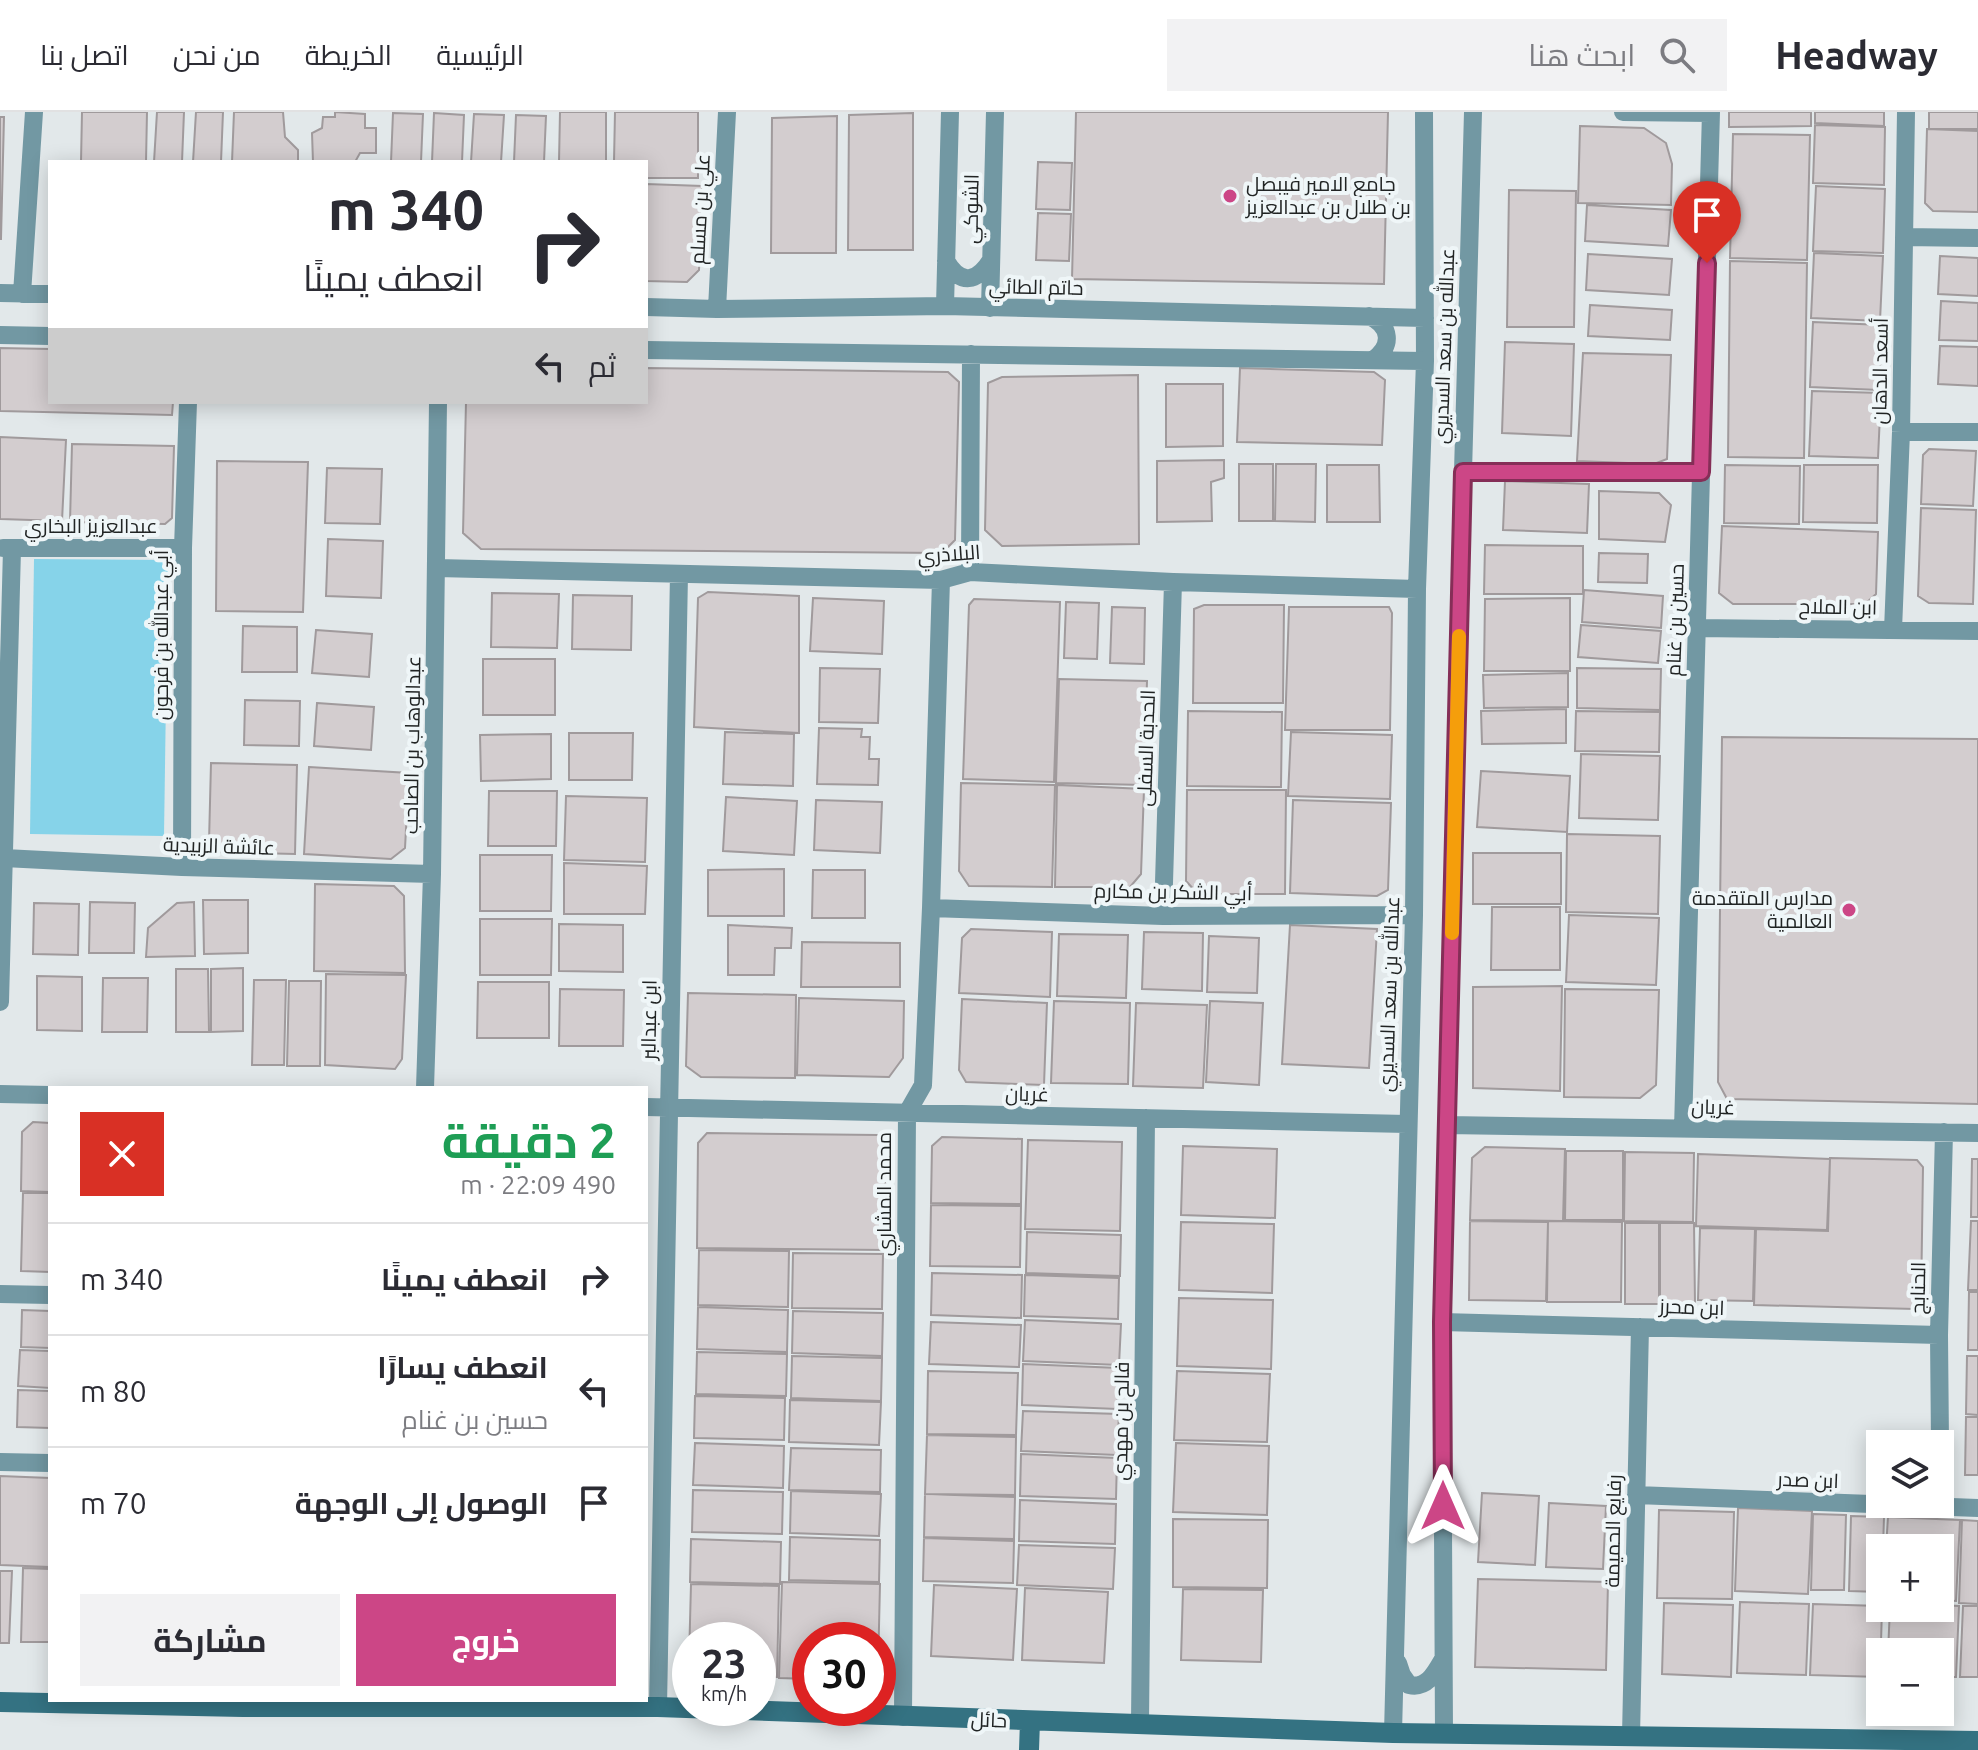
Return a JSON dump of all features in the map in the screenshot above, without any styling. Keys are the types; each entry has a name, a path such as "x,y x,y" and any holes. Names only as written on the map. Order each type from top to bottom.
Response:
{"street":[{"path":"22,294 34,112"},
{"name":"علي بن مسلم","path":"717,309 727,112"},
{"name":"الشوكي","path":"945,306 950,112"},
{"name":"الشوكي","path":"990,308 995,112"},
{"name":"عبدالله بن سعد السديري","path":"1393,1733 1414,915 1417,589 1425,361 1424,112"},
{"name":"عبدالله بن سعد السديري","path":"1444,1734 1442,1322 1473,112"},
{"path":"1623,112 1711,112"},
{"name":"حسين بن غنام","path":"1683,1129 1711,112"},
{"name":"أسعد الدهان","path":"1893,630 1901,432 1906,112"},
{"path":"1904,237 1978,238"},
{"path":"946,261 952,271 966,279 980,275 991,260"},
{"path":"0,293 48,294"},
{"name":"حاتم الطائي","path":"648,307 945,306 1425,318"},
{"path":"1369,316 1381,324 1386,338 1382,354 1373,360"},
{"path":"0,335 48,336"},
{"path":"648,350 1425,361"},
{"path":"970,572 971,354"},
{"name":"أبي عبدالله بن فرحون","path":"182,867 183,548 188,404"},
{"name":"عبدالوهاب بن الصاحب","path":"425,1086 432,874 438,404"},
{"path":"1901,432 1978,432"},
{"path":"1463,472 1701,472"},
{"path":"0,1002 6,548"},
{"name":"عبدالعزيز البخاري","path":"6,548 183,548"},
{"name":"البلاذري","path":"437,568 941,580 970,572 1417,589"},
{"name":"ابن عبدالبر","path":"658,1707 654,1477 665,1313 679,574"},
{"name":"محمد المشاري","path":"903,1717 907,1113 923,1085 941,580"},
{"name":"الحدبة السفلى","path":"1163,916 1173,582"},
{"name":"ابن الملاح","path":"1697,628 1978,631"},
{"name":"عائشة الزبيدية","path":"4,858 432,874"},
{"name":"أبي الشكر بن مكارم","path":"931,908 1163,916 1414,915"},
{"path":"0,1094 48,1095"},
{"name":"غريان","path":"648,1107 1407,1124"},
{"name":"فالح بن مهدي","path":"1140,1723 1146,1118"},
{"name":"غريان","path":"1447,1125 1978,1133"},
{"name":"الحنابج","path":"1940,1430 1944,1132"},
{"path":"0,1294 48,1295"},
{"path":"648,1312 665,1313"},
{"name":"ابن محرز","path":"1442,1322 1939,1335"},
{"name":"رفايع الحميمة","path":"1631,1736 1640,1327"},
{"path":"0,1462 48,1463"},
{"name":"ابن صدر","path":"1636,1495 1866,1503"},
{"name":"ابن صدر","path":"1954,1506 1978,1508"},
{"path":"1396,1656 1402,1675 1409,1685 1415,1687 1426,1684 1443,1659"},
{"name":"حائل","path":"0,1702 243,1707 658,1707 1393,1733 1978,1741"},
{"path":"1029,1750 1030,1721"}],"shaded area":[{"path":"34,559 168,560 164,836 30,834"}],"building":[{"path":"82,112 147,112 146,160 81,160"},
{"path":"157,112 184,112 182,160 154,160"},
{"path":"196,112 223,112 221,160 193,160"},
{"path":"234,112 283,112 285,137 298,150 298,160 232,160"},
{"path":"335,112 365,114 365,128 376,128 376,153 360,153 356,160 313,160 312,133 322,128 323,117 335,117"},
{"path":"560,112 606,112 606,160 559,160"},
{"path":"615,112 698,112 698,178 648,178 648,160 614,160"},
{"name":"جامع الامير فيبصل بن طلال بن عبدالعزيز","path":"1076,112 1388,112 1384,284 1072,279"},
{"path":"1729,112 1811,112 1811,126 1729,127"},
{"path":"1815,112 1884,112 1884,126 1815,123"},
{"path":"1929,112 1978,112 1978,129 1929,129"},
{"path":"393,113 423,114 421,160 391,160"},
{"path":"434,113 464,115 462,160 432,160"},
{"path":"913,113 913,250 848,250 849,115"},
{"path":"474,114 504,115 501,160 471,160"},
{"path":"516,115 546,116 544,160 514,160"},
{"path":"837,116 836,253 771,253 772,118"},
{"path":"0,117 4,117 1,239 0,239"},
{"path":"1815,125 1885,127 1884,185 1813,183"},
{"path":"1580,126 1644,128 1666,143 1672,164 1671,205 1578,203"},
{"path":"1927,129 1978,131 1978,212 1933,211 1925,203"},
{"path":"1733,134 1810,135 1807,260 1730,258"},
{"path":"1038,162 1072,163 1070,210 1036,209"},
{"path":"648,184 702,186 699,270 687,282 648,281"},
{"path":"1816,186 1885,189 1883,253 1813,251"},
{"path":"1509,190 1576,191 1574,327 1507,327"},
{"path":"1587,205 1671,210 1668,246 1585,241"},
{"path":"1038,213 1071,214 1069,261 1036,260"},
{"path":"1814,253 1883,256 1880,321 1811,318"},
{"path":"1588,254 1672,259 1669,295 1586,290"},
{"path":"1940,256 1978,258 1978,296 1938,294"},
{"path":"1730,261 1807,263 1804,458 1728,457"},
{"path":"1941,301 1978,303 1978,341 1939,340"},
{"path":"1590,305 1672,310 1670,340 1588,336"},
{"path":"1813,322 1882,325 1879,390 1810,387"},
{"path":"1505,342 1574,344 1571,436 1502,433"},
{"path":"1940,346 1978,347 1978,386 1938,384"},
{"path":"0,348 48,349 48,404 173,404 172,415 0,411"},
{"path":"1583,353 1671,355 1667,459 1654,464 1577,461"},
{"path":"648,368 948,372 959,382 955,540 942,553 481,549 463,533 466,404 648,404"},
{"path":"1240,368 1374,372 1385,380 1382,445 1237,442"},
{"path":"1138,375 1139,544 1002,546 985,530 988,383 1002,377"},
{"path":"1166,384 1223,384 1223,446 1166,447"},
{"path":"1812,391 1881,393 1878,458 1809,456"},
{"path":"0,437 66,440 62,521 0,519"},
{"path":"72,444 174,446 172,518 165,524 70,522"},
{"path":"1929,449 1976,451 1973,506 1921,504 1923,455"},
{"path":"1224,460 1224,478 1211,482 1212,521 1157,522 1157,461"},
{"path":"217,461 308,462 303,612 216,611"},
{"path":"1239,464 1273,464 1273,521 1239,521"},
{"path":"1276,464 1316,464 1315,522 1275,521"},
{"path":"1327,465 1379,465 1380,522 1327,522"},
{"path":"1725,465 1800,466 1799,524 1724,523"},
{"path":"1804,465 1878,465 1877,523 1803,522"},
{"path":"327,468 382,469 380,524 325,523"},
{"path":"1505,481 1589,484 1587,533 1503,530"},
{"path":"1599,491 1659,493 1671,505 1665,542 1599,539"},
{"path":"1921,508 1976,510 1973,604 1929,603 1918,596"},
{"path":"1722,526 1878,532 1876,594 1865,604 1733,604 1719,593"},
{"path":"328,539 383,541 381,598 326,596"},
{"path":"1485,545 1583,546 1583,594 1484,594"},
{"path":"1599,553 1648,554 1647,583 1598,582"},
{"path":"1584,590 1663,596 1661,628 1582,622"},
{"path":"708,592 799,596 799,733 694,727 698,598"},
{"path":"492,593 559,594 557,648 491,647"},
{"path":"573,595 632,596 631,650 572,649"},
{"path":"813,598 884,601 882,654 810,651"},
{"path":"1570,598 1570,671 1484,671 1485,599"},
{"path":"974,599 1060,602 1054,782 963,779 969,605"},
{"path":"1066,602 1099,603 1097,659 1064,658"},
{"path":"1204,605 1284,605 1283,703 1193,703 1194,609"},
{"path":"1112,607 1145,608 1144,664 1110,663"},
{"path":"1289,607 1389,607 1392,613 1390,730 1285,730"},
{"path":"1581,625 1661,631 1658,663 1578,657"},
{"path":"243,626 297,627 297,672 242,672"},
{"path":"316,630 372,634 369,677 312,673"},
{"path":"483,659 555,659 555,715 483,715"},
{"path":"820,668 880,669 878,723 819,722"},
{"path":"1577,668 1661,669 1660,710 1577,708"},
{"path":"1568,673 1568,707 1484,708 1483,675"},
{"path":"1059,679 1147,681 1144,785 1056,783"},
{"path":"245,700 300,701 299,746 244,745"},
{"path":"317,703 374,707 371,750 314,746"},
{"path":"1566,709 1566,743 1482,744 1481,711"},
{"path":"1188,711 1282,712 1281,787 1187,786"},
{"path":"1576,711 1660,712 1659,752 1575,751"},
{"path":"819,728 862,729 861,737 870,737 869,759 879,759 878,785 817,784"},
{"path":"725,732 794,734 793,786 723,784"},
{"path":"1291,732 1392,735 1390,799 1288,796"},
{"path":"569,733 633,733 632,780 569,780"},
{"path":"551,734 551,779 481,781 480,735"},
{"name":"مدارس المتقدمة العالمية","path":"1722,737 1978,739 1978,1104 1727,1099 1718,1082"},
{"path":"1581,754 1660,756 1658,820 1579,818"},
{"path":"211,763 297,765 295,854 215,852 209,842"},
{"path":"309,767 409,773 405,848 391,859 304,854"},
{"path":"1481,771 1570,776 1567,832 1477,827"},
{"path":"961,783 1055,785 1052,887 969,886 959,871"},
{"path":"1057,785 1144,789 1141,874 1130,887 1055,887"},
{"path":"1187,790 1286,790 1285,894 1198,894 1186,881"},
{"path":"489,791 557,791 556,846 488,846"},
{"path":"566,796 647,798 645,862 564,860"},
{"path":"726,797 797,801 794,855 723,851"},
{"path":"816,800 882,802 880,853 814,850"},
{"path":"1293,800 1391,803 1388,890 1377,896 1290,893"},
{"path":"1567,834 1660,836 1658,914 1566,912"},
{"path":"1473,853 1561,853 1561,904 1473,904"},
{"path":"480,855 552,855 551,911 480,911"},
{"path":"564,863 647,866 645,914 564,914"},
{"path":"784,869 784,916 708,916 708,870"},
{"path":"813,870 865,870 865,918 812,918"},
{"path":"315,884 394,886 404,896 405,973 314,971"},
{"path":"203,900 248,900 248,953 204,954"},
{"path":"90,902 135,903 134,953 89,953"},
{"path":"194,902 195,956 146,957 148,928 177,903"},
{"path":"34,903 79,904 78,955 33,954"},
{"path":"1492,907 1560,907 1560,970 1491,970"},
{"path":"1569,915 1659,918 1656,985 1566,982"},
{"path":"480,919 552,919 551,975 480,975"},
{"path":"559,924 623,925 623,972 559,971"},
{"path":"728,925 792,928 791,948 775,948 774,975 728,975"},
{"path":"1290,925 1377,929 1369,1068 1282,1064"},
{"path":"971,929 1052,932 1050,997 959,993 962,938"},
{"path":"1144,932 1203,933 1202,991 1142,989"},
{"path":"1059,934 1128,935 1126,998 1057,996"},
{"path":"1209,936 1259,938 1257,993 1207,992"},
{"path":"802,942 900,943 900,987 801,987"},
{"path":"243,968 243,1031 211,1032 211,969"},
{"path":"176,969 208,969 209,1032 176,1032"},
{"path":"326,974 406,975 402,1059 395,1069 325,1065"},
{"path":"37,976 82,977 82,1031 37,1030"},
{"path":"103,978 148,978 147,1032 102,1032"},
{"path":"254,980 286,980 284,1065 252,1065"},
{"path":"289,981 321,981 320,1066 287,1066"},
{"path":"478,982 549,982 549,1038 477,1038"},
{"path":"1562,986 1560,1091 1473,1088 1473,987"},
{"path":"560,989 624,990 623,1046 559,1046"},
{"path":"1565,989 1659,990 1656,1085 1640,1098 1564,1097"},
{"path":"688,993 796,995 795,1078 701,1077 686,1066"},
{"path":"799,998 904,1001 903,1058 889,1077 797,1075"},
{"path":"962,999 1047,1003 1044,1085 966,1082 959,1070"},
{"path":"1054,1001 1130,1003 1128,1084 1051,1083"},
{"path":"1210,1001 1263,1003 1259,1085 1206,1082"},
{"path":"1136,1003 1207,1005 1203,1088 1133,1086"},
{"path":"33,1122 48,1123 48,1192 21,1191 22,1132"},
{"path":"707,1133 878,1135 886,1142 884,1250 697,1248 698,1143"},
{"path":"942,1137 1022,1139 1021,1204 931,1203 932,1146"},
{"path":"1028,1140 1122,1142 1120,1231 1025,1229"},
{"path":"1183,1146 1277,1149 1275,1218 1181,1215"},
{"path":"1485,1147 1565,1149 1563,1221 1470,1220 1472,1158"},
{"path":"1566,1151 1623,1151 1623,1220 1565,1220"},
{"path":"1625,1152 1694,1153 1693,1222 1624,1221"},
{"path":"1698,1154 1830,1159 1827,1230 1696,1226"},
{"path":"1830,1158 1917,1160 1923,1167 1921,1303 1915,1309 1754,1305 1756,1229 1828,1231"},
{"path":"1972,1159 1978,1159 1978,1217 1971,1217"},
{"path":"23,1193 48,1193 48,1272 21,1271"},
{"path":"931,1205 1021,1206 1020,1267 930,1266"},
{"path":"1470,1221 1548,1222 1546,1301 1469,1300"},
{"path":"1548,1221 1622,1222 1621,1302 1547,1302"},
{"path":"1971,1221 1978,1221 1978,1290 1968,1290"},
{"path":"1181,1222 1274,1224 1272,1293 1179,1290"},
{"path":"1625,1223 1659,1223 1659,1304 1625,1304"},
{"path":"1660,1223 1694,1223 1695,1304 1660,1304"},
{"path":"1700,1228 1755,1229 1753,1301 1698,1300"},
{"path":"1027,1232 1121,1235 1120,1276 1026,1273"},
{"path":"699,1250 789,1251 788,1307 698,1305"},
{"path":"793,1253 883,1254 882,1309 792,1308"},
{"path":"932,1273 1022,1275 1021,1318 931,1315"},
{"path":"1025,1275 1119,1278 1118,1319 1024,1316"},
{"path":"1969,1292 1978,1292 1978,1350 1968,1350"},
{"path":"1179,1298 1273,1300 1271,1369 1177,1366"},
{"path":"698,1307 788,1310 787,1352 697,1349"},
{"path":"22,1310 48,1311 48,1348 21,1347"},
{"path":"793,1311 883,1313 882,1356 792,1353"},
{"path":"1025,1320 1121,1324 1119,1365 1023,1361"},
{"path":"931,1322 1021,1325 1019,1367 929,1364"},
{"path":"20,1350 48,1351 48,1388 18,1386"},
{"path":"697,1352 787,1354 786,1396 696,1394"},
{"path":"792,1356 882,1358 881,1401 791,1398"},
{"path":"1967,1356 1978,1356 1978,1415 1966,1414"},
{"path":"1023,1364 1119,1368 1117,1409 1022,1405"},
{"path":"928,1371 1018,1373 1016,1435 927,1434"},
{"path":"1177,1371 1270,1374 1267,1442 1174,1440"},
{"path":"18,1390 48,1391 48,1428 17,1427"},
{"path":"695,1396 785,1398 784,1440 694,1438"},
{"path":"790,1400 881,1402 879,1445 789,1442"},
{"path":"1023,1411 1119,1414 1117,1455 1021,1451"},
{"path":"1966,1417 1978,1417 1978,1475 1965,1475"},
{"path":"927,1435 1016,1437 1015,1495 925,1494"},
{"path":"695,1443 784,1446 783,1488 693,1485"},
{"path":"1176,1443 1269,1446 1267,1515 1173,1512"},
{"path":"791,1448 881,1450 880,1492 789,1490"},
{"path":"1021,1454 1117,1458 1116,1499 1020,1496"},
{"path":"0,1476 48,1478 48,1567 0,1565"},
{"path":"693,1490 783,1492 782,1534 692,1532"},
{"path":"791,1491 881,1494 879,1536 790,1533"},
{"path":"1482,1493 1539,1496 1535,1565 1478,1562"},
{"path":"925,1494 1015,1497 1014,1539 924,1537"},
{"path":"1020,1500 1116,1504 1115,1544 1019,1541"},
{"path":"1549,1503 1606,1506 1603,1569 1546,1567"},
{"path":"1738,1508 1812,1511 1808,1594 1735,1591"},
{"path":"1659,1510 1734,1512 1732,1599 1657,1598"},
{"path":"1813,1514 1846,1515 1844,1590 1811,1590"},
{"path":"1851,1516 1884,1518 1883,1534 1866,1534 1866,1592 1849,1591"},
{"path":"1888,1518 1960,1520 1956,1601 1954,1534 1887,1534"},
{"path":"1173,1519 1268,1520 1267,1588 1173,1587"},
{"path":"1962,1520 1978,1521 1978,1604 1959,1603"},
{"path":"790,1537 880,1540 879,1582 789,1580"},
{"path":"924,1538 1014,1541 1013,1583 923,1581"},
{"path":"691,1539 781,1542 780,1584 690,1582"},
{"path":"1019,1545 1115,1548 1113,1589 1017,1585"},
{"path":"23,1568 48,1569 48,1642 21,1642"},
{"path":"0,1571 12,1571 9,1643 0,1643"},
{"path":"1478,1579 1608,1582 1606,1670 1475,1667"},
{"path":"782,1582 880,1584 879,1622 792,1622 792,1678 779,1678"},
{"path":"691,1584 779,1586 777,1677 776,1622 690,1622"},
{"path":"934,1585 1017,1589 1013,1660 931,1656"},
{"path":"1025,1588 1108,1592 1104,1663 1022,1660"},
{"path":"1183,1589 1263,1590 1261,1662 1181,1660"},
{"path":"1740,1602 1809,1604 1806,1675 1737,1673"},
{"path":"1664,1603 1733,1605 1731,1677 1662,1674"},
{"path":"1813,1604 1866,1606 1866,1622 1882,1622 1881,1638 1866,1638 1866,1677 1810,1675"},
{"path":"1954,1606 1959,1606 1956,1677 1954,1638 1889,1638 1889,1622 1954,1622"},
{"path":"1963,1606 1978,1606 1978,1677 1960,1677"}],"slow traffic":[{"path":"1452,933 1459,636"}],"place":[{"name":"جامع الامير فيبصل بن طلال بن عبدالعزيز","path":"1230,196"},
{"name":"مدارس المتقدمة العالمية","path":"1849,910"}],"route":[{"path":"1443,1506 1442,1322 1463,472 1701,472 1707,263"}]}
